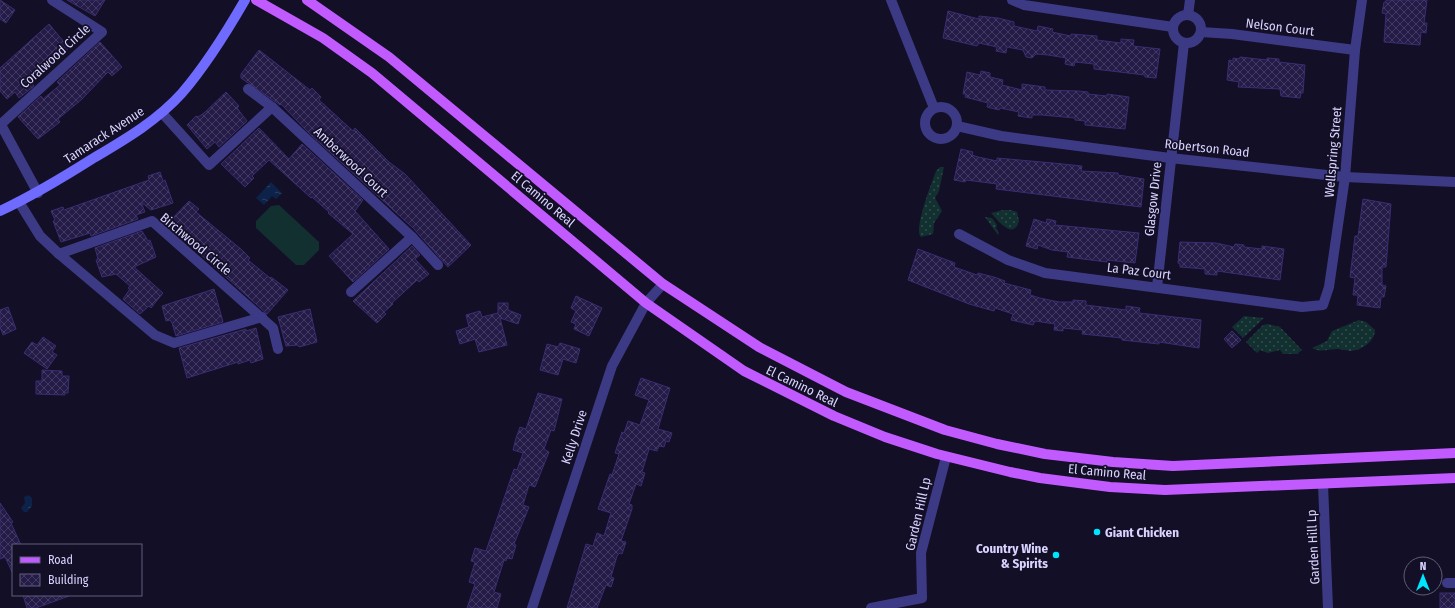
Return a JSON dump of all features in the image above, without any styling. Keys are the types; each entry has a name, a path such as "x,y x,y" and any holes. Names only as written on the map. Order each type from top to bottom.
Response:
{"main road":[{"name":"Tamarack Avenue","path":"0,211 38,193 143,128 162,113 182,94 213,54 244,0"},
{"name":"El Camino Real","path":"256,0 323,38 372,73 646,303 744,371 834,416 885,437 946,457 1040,478 1110,487 1166,490 1455,478"},
{"name":"El Camino Real","path":"307,0 389,57 663,284 759,347 846,392 944,430 997,444 1045,454 1113,462 1173,466 1455,453"}],"street":[{"name":"Coralwood Circle","path":"0,124 102,32 52,0"},
{"path":"891,0 934,108"},
{"path":"1012,0 1024,5 1172,27"},
{"path":"1188,15 1190,0"},
{"name":"Wellspring Street","path":"1323,304 1329,287 1345,177 1355,50 1362,0"},
{"path":"1188,15 1193,16 1200,22 1201,32 1196,40 1184,43 1175,38 1172,27 1179,17 1188,15"},
{"name":"Nelson Court","path":"1201,32 1232,34 1355,50"},
{"name":"Glasgow Drive","path":"1157,287 1170,158 1184,43"},
{"name":"Amberwood Court","path":"248,89 272,107 412,237 438,264"},
{"path":"162,113 209,165 272,107"},
{"path":"940,107 950,109 956,118 957,126 953,133 944,138 939,139 930,134 927,130 925,120 927,115 934,108 940,107"},
{"path":"0,124 38,193"},
{"name":"Robertson Road","path":"957,126 1001,136 1170,158 1345,177 1455,182"},
{"path":"19,202 40,236 59,254 155,335 174,343 262,317"},
{"name":"Birchwood Circle","path":"59,254 152,221 273,328 278,349"},
{"name":"La Paz Court","path":"960,234 1008,260 1045,272 1302,307 1323,304"},
{"path":"351,292 412,237"},
{"name":"Kelly Drive","path":"532,608 612,366 646,303 663,284"},
{"name":"Garden Hill Lp","path":"871,608 922,598 921,553 946,457"},
{"name":"Garden Hill Lp","path":"1323,484 1328,608"}],"green space":[{"path":"940,167 944,167 939,191 935,198 942,211 934,223 933,234 921,237 919,233 919,225 921,216 936,171"},
{"path":"279,205 319,242 319,250 304,265 296,265 256,228 256,221 271,206"},
{"path":"1003,210 1017,212 1019,221 1017,227 1010,229 1005,227 991,213"},
{"path":"985,217 992,218 997,225 996,228 999,233 998,235"},
{"path":"1244,316 1264,318 1243,338 1232,327"},
{"path":"1359,320 1366,322 1375,330 1370,342 1362,348 1354,351 1337,349 1321,351 1312,348 1327,341 1332,331"},
{"path":"1268,324 1280,327 1302,350 1297,354 1283,354 1280,350 1268,353 1260,350 1257,353 1246,342 1263,325"}],"water":[{"path":"271,182 282,193 276,199 272,196 264,205 256,198"},
{"path":"29,495 32,498 32,506 27,512 24,512 21,508 25,503 24,497"}],"building":[{"path":"0,0 15,10 6,23 0,19"},
{"path":"67,0 105,0 95,16"},
{"path":"1386,0 1427,0 1424,23 1427,23 1426,33 1421,32 1420,45 1384,42 1386,14 1382,13 1384,2 1386,2"},
{"path":"948,11 979,19 979,16 998,18 1014,22 1014,26 1037,31 1038,26 1053,29 1052,32 1071,36 1071,34 1097,36 1097,40 1121,43 1121,39 1134,40 1133,46 1160,49 1156,78 1145,77 1145,75 1094,69 1094,64 1075,62 1074,66 1065,64 1066,58 1048,55 1036,54 1032,58 1026,57 1023,50 1007,47 1006,53 996,51 997,47 979,43 977,46 943,38"},
{"path":"49,24 69,48 32,79 31,82 34,86 19,98 15,92 7,99 0,91 0,68"},
{"path":"100,42 122,67 112,76 108,72 81,100 58,119 60,122 38,139 18,117 41,96 43,99 60,85 57,82"},
{"path":"259,50 310,90 312,88 321,97 319,100 353,131 355,128 389,162 405,174 471,245 448,267 413,228 311,135 281,104 280,105 241,78 241,74"},
{"path":"1240,57 1267,60 1267,58 1279,59 1279,62 1305,65 1303,93 1301,93 1300,98 1281,96 1280,89 1238,87 1239,82 1227,80 1229,60 1233,61 1233,58 1239,59"},
{"path":"981,71 990,73 990,77 1003,80 1002,85 1022,90 1022,84 1045,87 1045,90 1078,91 1088,92 1088,94 1107,96 1107,94 1129,97 1125,129 1085,125 1085,121 1075,120 1075,118 1042,115 1032,115 1032,118 1018,116 1019,112 987,107 988,103 965,97 966,94 963,94 967,72 980,75"},
{"path":"226,92 239,106 237,108 247,121 219,147 215,142 207,149 187,125 196,116 198,117 204,113"},
{"path":"259,128 289,159 302,144 363,200 355,211 389,249 353,282 329,256 353,234 328,213 329,212 312,197 311,198 269,160 252,176 254,178 245,187 221,164"},
{"path":"961,149 973,152 972,155 978,157 997,161 997,158 1082,166 1081,171 1118,173 1118,175 1144,179 1141,207 996,189 997,184 954,180"},
{"path":"160,172 163,181 165,180 173,203 151,210 141,202 145,212 136,215 138,219 91,236 90,233 61,242 51,211 63,207 64,210 149,180 148,176"},
{"path":"1363,199 1391,204 1386,267 1382,267 1382,285 1386,286 1384,297 1381,297 1380,308 1357,305 1358,295 1353,295 1355,278 1350,277 1355,236 1358,236"},
{"path":"189,201 199,209 196,212 250,258 248,260 288,290 267,314 167,224"},
{"path":"1034,219 1046,223 1047,219 1056,221 1055,225 1139,233 1135,263 1107,260 1107,262 1067,257 1068,252 1052,250 1038,245 1037,249 1026,246"},
{"path":"142,231 148,241 150,240 156,257 134,267 163,293 151,308 149,306 140,314 123,299 130,289 128,288 130,286 116,274 102,277 96,260 98,259 95,248"},
{"path":"1180,242 1216,243 1234,247 1235,244 1244,245 1244,247 1262,249 1262,246 1284,249 1280,280 1217,271 1217,275 1205,274 1205,269 1180,267 1180,264 1178,263"},
{"path":"412,246 420,255 415,259 429,274 419,282 417,280 392,303 393,304 384,312 386,314 377,323 353,301"},
{"path":"918,249 955,263 954,267 977,275 978,273 994,277 1005,281 1004,283 1031,290 1030,295 1040,298 1059,302 1073,302 1073,300 1086,301 1086,305 1126,310 1126,306 1140,308 1139,313 1201,320 1199,348 1159,342 1159,344 1122,340 1122,338 1082,334 1083,330 1063,328 1063,331 1054,330 1055,324 1035,321 1033,325 1011,320 1013,314 995,308 994,311 969,304 908,280"},
{"path":"214,289 223,322 176,336 170,320 166,321 162,306"},
{"path":"576,296 602,308 589,336 574,329 576,324 571,322 576,311 571,308"},
{"path":"498,303 508,303 508,310 521,315 518,324 500,318 507,345 479,352 475,339 460,344 456,331 469,327 466,315 480,311 482,317 498,313"},
{"path":"8,307 16,329 3,335 0,327 0,310"},
{"path":"310,309 317,342 299,347 298,345 286,346 278,317"},
{"path":"256,328 263,359 251,363 250,360 238,364 238,362 187,378 179,348 246,329 246,331"},
{"path":"1232,331 1241,340 1232,348 1224,339"},
{"path":"43,337 56,346 52,352 57,355 47,369 24,353 32,342 37,345"},
{"path":"560,343 580,349 576,363 563,359 558,375 540,370 547,344 558,347"},
{"path":"42,370 62,371 62,376 69,376 68,393 65,393 65,395 36,394 36,381 42,381"},
{"path":"641,378 670,388 658,429 672,433 669,442 666,441 664,447 659,446 657,451 649,449 642,472 645,473 641,486 636,484 629,504 632,505 632,509 621,541 626,542 622,554 620,553 617,556 611,577 614,578 611,587 606,585 597,608 567,608 586,544 593,546 597,533 604,536 611,513 598,509 610,474 612,475 619,454 615,453 622,432 624,433 628,421 640,425 649,400 635,395"},
{"path":"538,393 562,399 554,431 551,430 544,449 549,452 535,487 529,485 523,505 529,507 514,544 516,545 512,559 507,558 506,561 504,560 494,592 501,594 497,608 467,608 475,584 469,582 475,562 471,561 475,548 486,551 514,469 517,470 523,453 513,450 516,438 520,427 526,429"},
{"path":"0,503 13,522 11,523 21,544 12,544 12,572 5,557 0,559"},
{"path":"1443,593 1455,593 1455,608 1440,608 1440,596 1443,596"},
{"path":"23,596 69,596 36,608 27,608"}],"place":[{"name":"Giant Chicken","path":"1097,532"},
{"name":"Country Wine & Spirits","path":"1056,555"}]}
